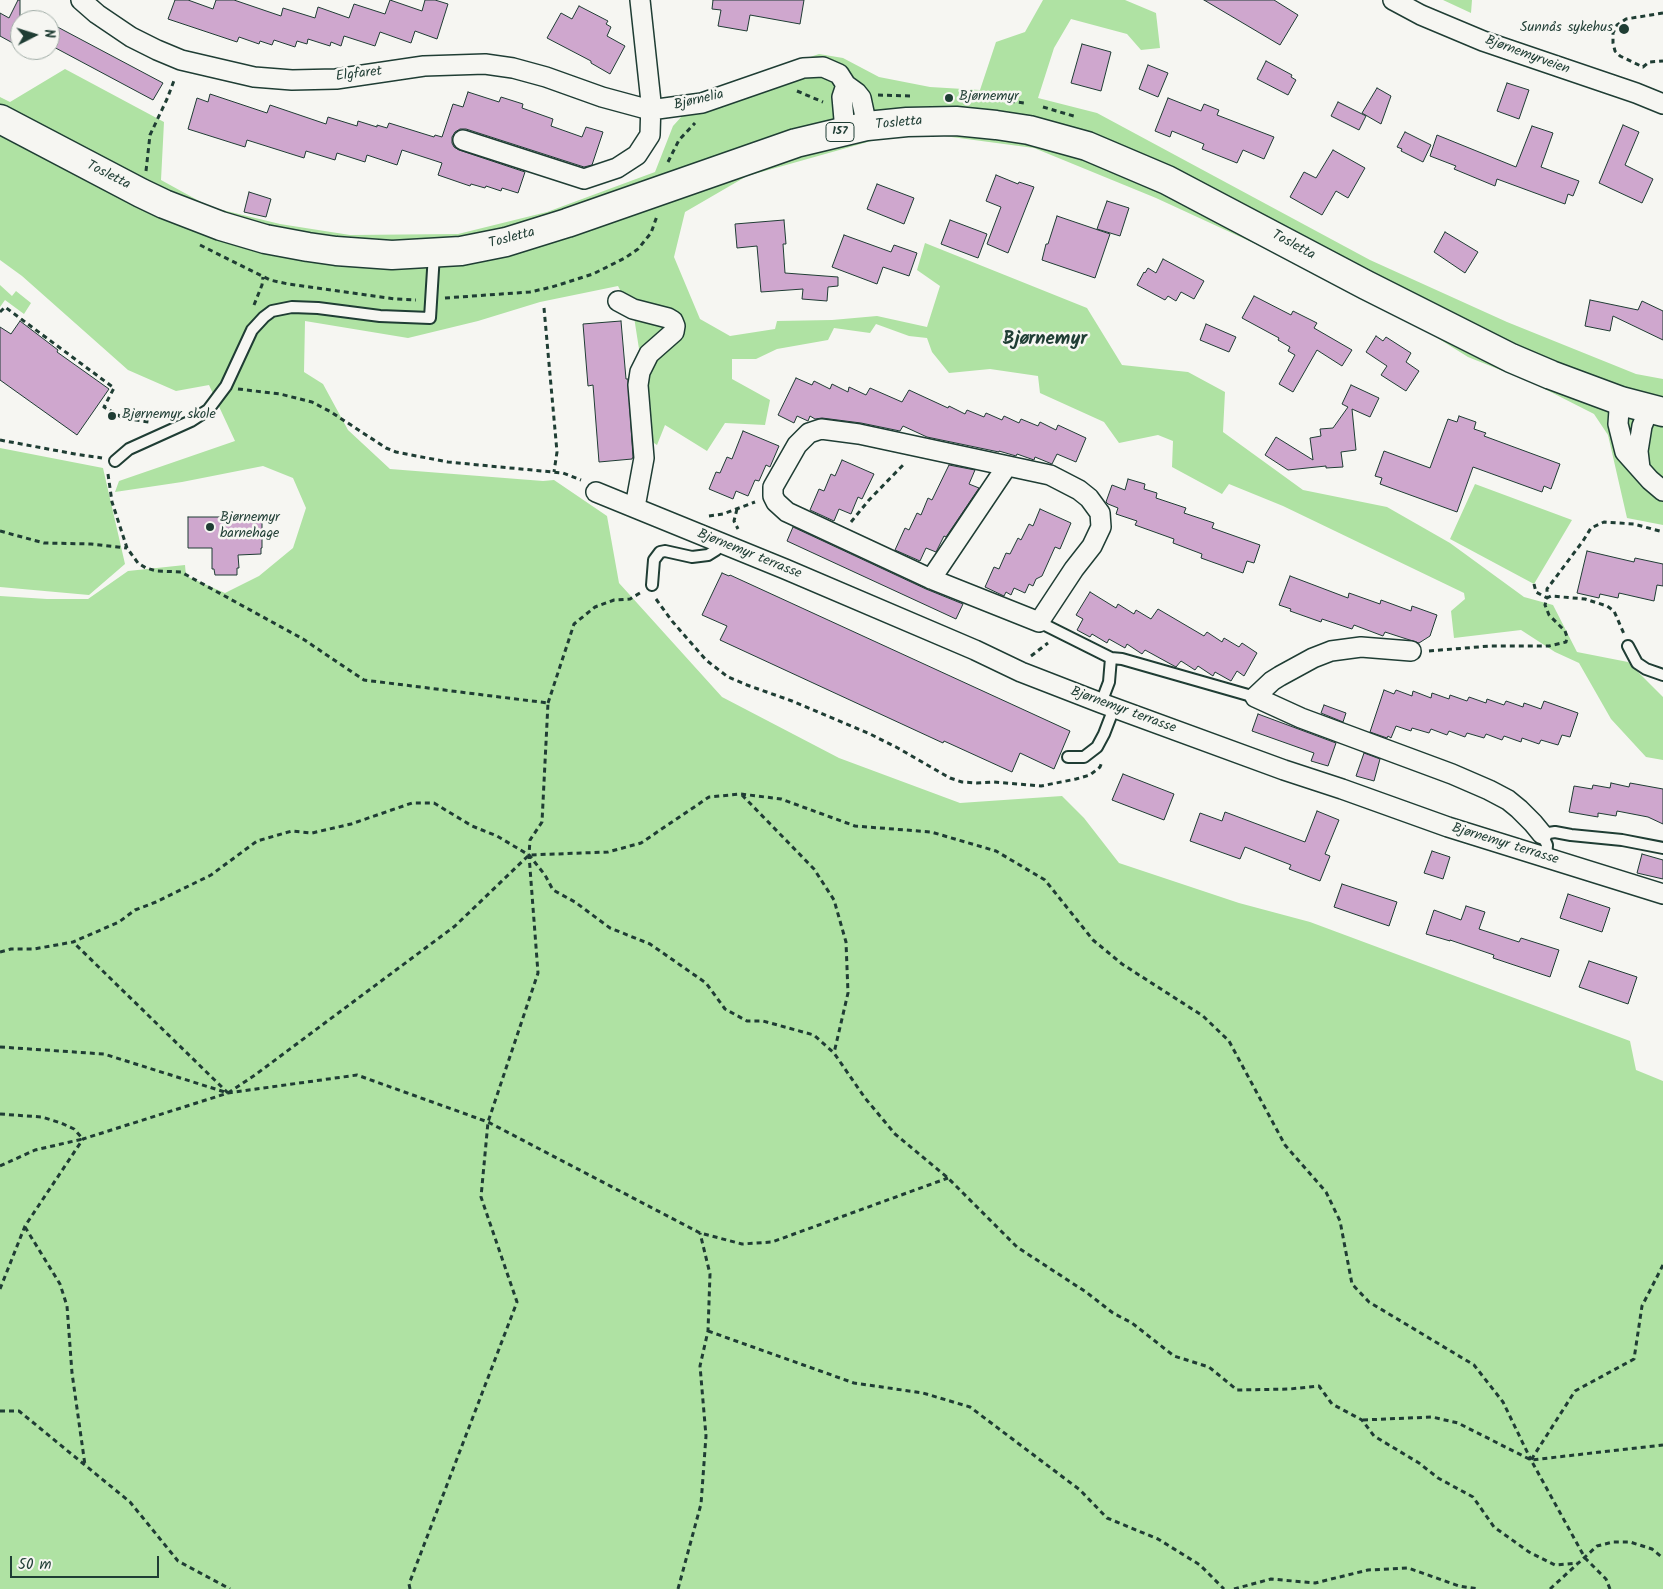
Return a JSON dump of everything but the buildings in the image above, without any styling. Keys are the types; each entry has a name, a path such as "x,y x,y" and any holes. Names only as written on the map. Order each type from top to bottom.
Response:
{"main road":[{"name":"Tosletta","path":"0,119 141,193 195,217 265,239 336,251 392,255 434,253 482,247 535,233 786,146 856,128 907,122 956,121 1029,130 1087,146 1167,180 1381,293 1511,358 1621,402 1656,411"}],"street":[{"name":"Elgfaret","path":"81,0 97,14 157,50 181,60 240,75 292,80 336,78 424,66 485,64 513,68 546,77 602,97 650,110"},
{"path":"463,140 584,179 617,168 637,155 650,135 648,66 640,0"},
{"name":"Bjørnemyrveien","path":"1393,0 1421,15 1483,41 1663,104"},
{"name":"Bjørnelia","path":"650,110 702,103 783,74 813,66 823,67 839,74 846,85 842,97 856,128"},
{"path":"618,301 633,309 668,318 675,326 674,332 649,354 640,372 638,385 644,458 636,507"},
{"path":"1621,402 1618,424 1625,452 1650,480 1663,491"},
{"path":"1640,468 1638,450 1642,426 1656,411"},
{"path":"827,429 918,446 1050,475 1064,481 1089,498 1095,505 1101,520 1101,528 1092,546 1039,622 931,579 787,512 776,502 773,496 774,484 797,445 809,433 827,429"},
{"path":"931,579 1007,466"},
{"name":"Bjørnemyr terrasse","path":"596,492 636,507 975,650 1021,672 1107,706 1448,827 1663,894"},
{"path":"1411,652 1361,647 1331,651 1313,658 1280,676 1255,697 1300,718 1452,774 1489,790 1508,800 1519,809 1542,834"}],"lane":[{"path":"115,460 129,449 200,416 208,410 226,386 252,330 272,311 292,308 318,308 380,316 430,318 434,253"},
{"path":"652,585 654,560 660,552 665,551 692,556 708,555 716,550 721,543"},
{"path":"1039,622 1112,658 1122,659 1255,697"},
{"path":"1628,646 1637,663 1646,669 1663,675"},
{"path":"1068,757 1084,757 1090,754 1097,747 1104,734 1112,658"},
{"path":"1546,858 1547,845 1542,834 1555,832 1622,840 1663,848"}],"path":[{"path":"1663,13 1626,19 1617,25 1613,32 1612,43 1615,51 1620,56 1643,67 1649,62 1663,61"},
{"path":"141,193 150,135 167,99 181,60"},
{"path":"431,300 530,292 593,274 625,258 642,246 651,233 659,207"},
{"path":"251,312 262,285 263,277"},
{"path":"0,312 5,307 114,388 104,407 123,418 140,422 158,423"},
{"path":"544,308 557,452 554,472"},
{"path":"226,386 249,392 280,394 312,402 331,412 386,448 396,452 448,462 554,472 573,476 586,483 596,492"},
{"path":"0,440 115,460 110,469 108,479 112,502 127,548 138,563 156,571 181,572 303,639 364,680 548,703"},
{"path":"841,537 869,500 911,456 918,446"},
{"path":"700,514 709,516 724,514 773,496"},
{"path":"1411,652 1499,646 1549,646 1566,642 1565,631 1549,615 1544,604 1547,598 1547,588 1591,528 1604,522 1634,524 1663,532"},
{"path":"0,531 44,543 91,544 127,548"},
{"path":"1534,584 1536,592 1547,598 1557,596 1586,599 1607,606 1614,611 1628,646"},
{"path":"410,1589 409,1584 517,1302 481,1197 488,1122 538,973 529,855 530,840 542,822 548,703 574,624 595,607 614,600 630,599 652,585 657,601 672,621 706,660 728,677 792,701 870,734 956,780 977,783 1002,782 1041,786 1076,779 1090,774 1100,767 1110,746 1104,734"},
{"path":"1021,672 1028,658 1060,634"},
{"path":"741,794 814,868 834,900 846,942 848,993 834,1053"},
{"path":"228,1093 455,926 529,855 608,852 642,843 708,797 741,794 781,799 855,826 931,832 996,851 1045,880 1093,940 1122,964 1203,1016 1229,1041 1285,1145 1326,1192 1340,1221 1352,1284 1369,1302 1474,1365 1503,1402 1531,1460 1585,1558 1606,1579 1610,1589"},
{"path":"0,952 11,949 34,949 73,942 119,922 135,910 210,876 257,841 292,831 312,833 351,824 412,803 434,804 472,826 497,836 529,855 545,875 553,890 575,902 610,928 650,944 706,983 725,1009 748,1021 764,1021 814,1035 834,1053 865,1098 896,1134 948,1178 1017,1247 1132,1323 1174,1356 1209,1368 1237,1390 1290,1389 1319,1386 1332,1404 1362,1420 1374,1436 1419,1463 1438,1478 1474,1497 1494,1527 1529,1552 1554,1566 1579,1563"},
{"path":"73,942 228,1093"},
{"path":"0,1047 104,1054 228,1093"},
{"path":"0,1166 35,1150 83,1139 228,1093 357,1075 488,1122 700,1234 742,1244 772,1242 948,1178"},
{"path":"0,1114 42,1117 61,1122 74,1130 83,1139"},
{"path":"0,1288 25,1226 83,1139"},
{"path":"25,1226 60,1284 67,1306 72,1373 85,1465"},
{"path":"678,1589 701,1504 706,1436 700,1366 708,1331 710,1274 700,1234"},
{"path":"1531,1460 1575,1392 1634,1359 1642,1306 1663,1264"},
{"path":"708,1331 854,1383 923,1393 970,1407 1080,1490 1107,1518 1158,1539 1200,1565 1224,1589"},
{"path":"0,1411 19,1411 130,1502 178,1561 230,1589"},
{"path":"1362,1420 1432,1417 1458,1423 1531,1460 1663,1445"},
{"path":"1550,1589 1597,1546 1613,1542 1630,1542 1652,1549 1663,1558"},
{"path":"1234,1589 1271,1579 1314,1583 1368,1570 1408,1568 1459,1586 1479,1589"}],"green space":[{"path":"1043,0 1125,0 1156,13 1160,48 1141,50 1127,34 1071,19 1054,48 1038,98 1097,113 1370,260 1507,322 1636,374 1663,379 1663,525 1627,518 1608,435 1594,414 1533,383 1468,357 1375,299 1156,198 1034,148 944,136 889,136 747,176 685,212 674,257 700,319 730,336 775,329 777,321 832,320 877,316 927,327 940,286 917,270 925,243 1087,308 1122,365 1188,372 1225,392 1223,432 1303,490 1387,507 1450,543 1524,597 1553,605 1577,652 1628,662 1663,697 1663,760 1646,757 1611,719 1579,663 1555,652 1521,630 1454,638 1451,611 1465,599 1464,593 1283,506 1229,484 1222,494 1172,467 1173,441 1158,435 1119,443 1104,422 1040,393 1038,376 990,369 949,373 932,352 927,338 909,336 876,324 870,333 834,328 828,340 777,349 756,359 732,359 732,379 770,400 765,425 725,423 707,451 665,425 657,445 648,439 645,387 634,317 618,286 540,302 478,321 408,338 305,321 304,372 323,384 348,430 390,469 543,481 554,480 607,516 619,583 722,697 839,758 960,803 1062,796 1084,818 1119,863 1239,903 1310,922 1630,1041 1636,1070 1663,1081 1663,1589 0,1589 0,596 88,599 128,571 185,565 186,576 225,593 259,576 293,548 306,508 293,478 263,466 182,482 115,492 119,481 235,441 209,385 176,391 128,370 22,276 0,260 0,97 10,102 65,69 164,122 161,180 210,207 280,224 350,235 458,234 547,212 655,172 673,126 703,93 819,54 843,58 879,77 930,87 980,90 996,42 1025,32"},
{"path":"1443,0 1472,0 1471,13"},
{"path":"0,285 12,296 16,291 31,303 24,314 5,300 0,307"},
{"path":"0,448 103,468 125,564 89,595 0,587"},
{"path":"1475,484 1572,520 1534,584 1450,539"}],"place":[{"name":"Sunnås sykehus","path":"1624,29"},
{"name":"Bjørnemyr","path":"949,98"},
{"name":"Bjørnemyr skole","path":"112,416"},
{"name":"Bjørnemyr barnehage","path":"210,527"}],"district":[{"name":"Bjørnemyr","path":"1045,341"}]}
